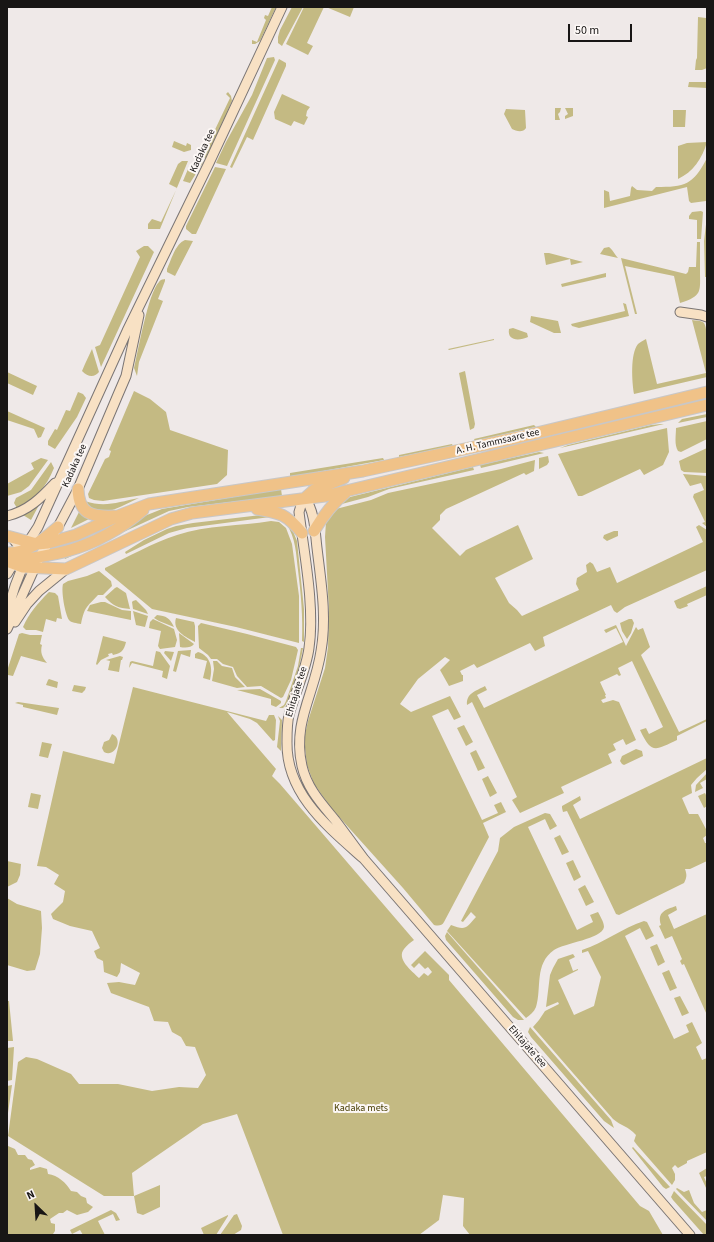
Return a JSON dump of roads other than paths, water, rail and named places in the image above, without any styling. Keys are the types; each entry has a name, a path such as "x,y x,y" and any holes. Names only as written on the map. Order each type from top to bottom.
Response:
{"main road":[{"name":"Kadaka tee","path":"25,554 127,331 142,303 173,235 210,163 282,7"},
{"name":"Kadaka tee","path":"58,527 78,489 126,376 142,303"},
{"path":"680,312 707,317"},
{"name":"A. H. Tammsaare tee","path":"287,483 363,471 520,437 707,392"},
{"name":"A. H. Tammsaare tee","path":"305,498 347,492 707,405"},
{"path":"7,633 36,595 66,569 171,519 192,513 305,498 320,487 363,471"},
{"path":"7,516 16,514 37,501 59,479"},
{"path":"25,554 76,535 149,504 287,483 294,487 305,498"},
{"path":"78,489 80,502 87,512 98,516 118,516"},
{"path":"314,531 323,515 334,502 347,492"},
{"name":"Ehitajate tee","path":"364,859 326,825 311,808 297,787 289,765 286,750 289,715 304,671 309,648 310,601 299,512 305,498 312,510 322,588 324,631 316,674 302,716 299,735 299,751 305,777 314,794 364,859 690,1235"},
{"path":"7,553 40,556 67,551 94,541 134,517 149,504"},
{"path":"245,507 277,512 285,515 302,533"},
{"path":"7,574 25,554 58,527"},
{"path":"9,536 35,568"},
{"path":"25,554 40,556"},
{"path":"7,612 25,554"},
{"path":"7,629 40,556"},
{"path":"40,556 43,562 47,565 66,569"},
{"path":"35,568 66,569"}],"park label":[{"name":"Kadaka mets","path":"361,1109"}]}
